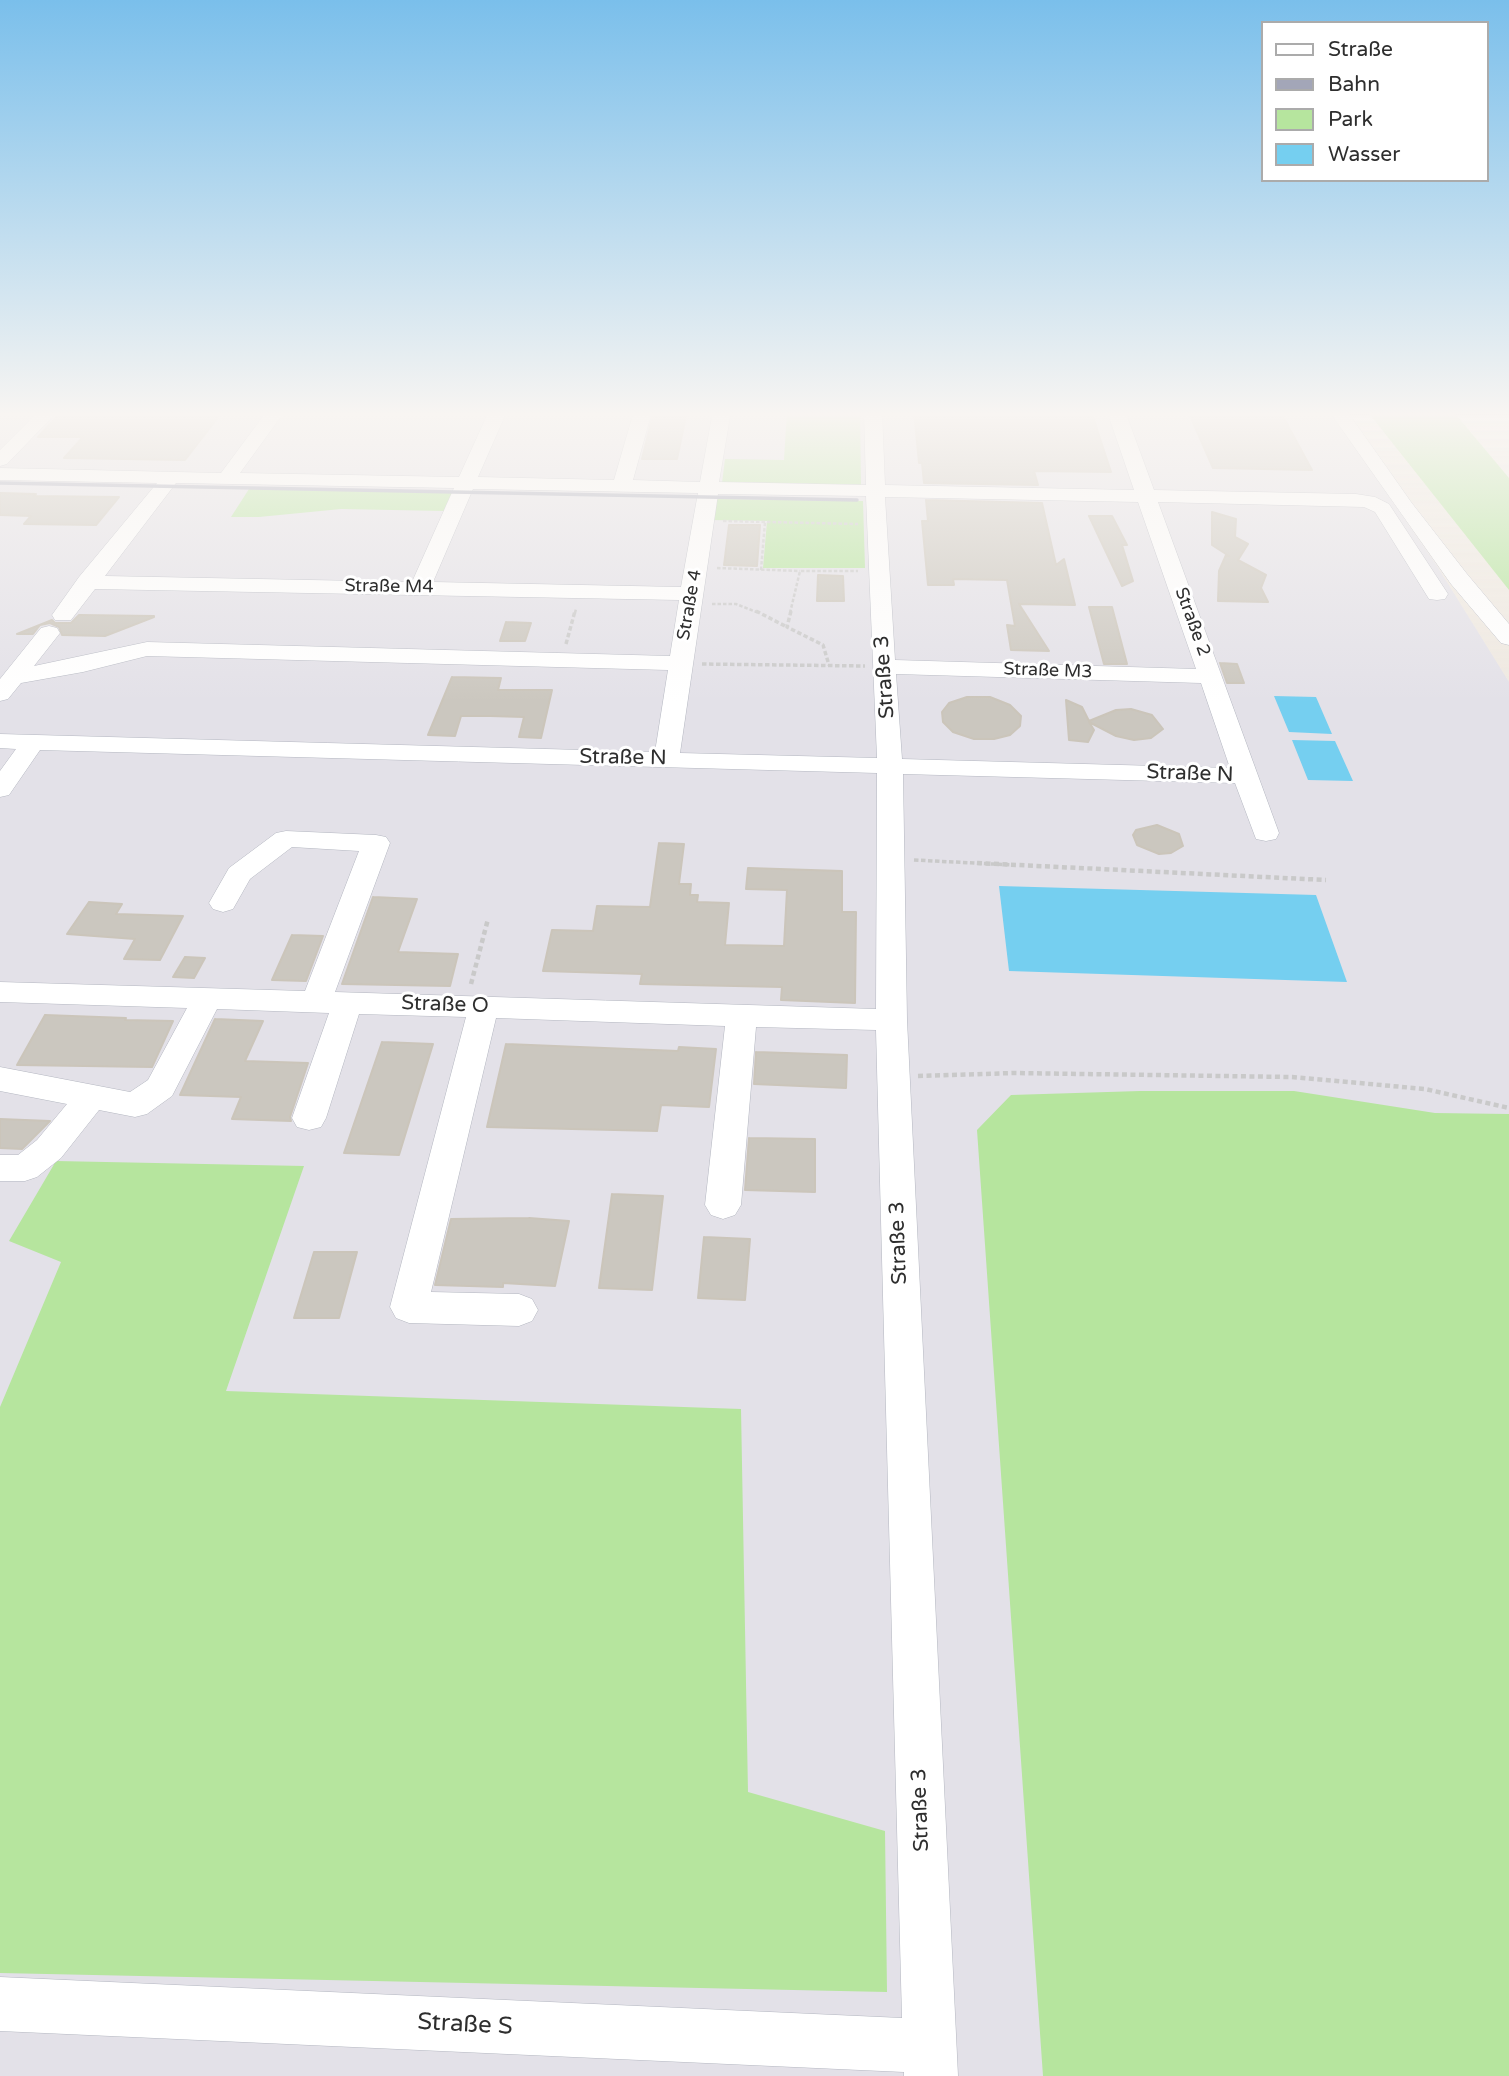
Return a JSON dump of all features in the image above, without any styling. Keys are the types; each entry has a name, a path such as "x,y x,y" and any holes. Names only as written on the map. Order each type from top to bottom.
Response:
{"street":[{"path":"7,685 147,508"},
{"path":"420,587 455,508"},
{"name":"Straße 4","path":"667,759 690,599 707,508"},
{"name":"Straße 3","path":"876,508 890,765 891,1020 931,2061"},
{"name":"Straße 2","path":"1150,508 1266,834"},
{"path":"1379,508 1437,594"},
{"path":"1405,508 1459,579 1509,638"},
{"name":"Straße M4","path":"88,582 581,591 690,599"},
{"path":"7,685 146,649 680,663"},
{"name":"Straße M3","path":"885,667 1212,676"},
{"name":"Straße N","path":"0,741 1246,776"},
{"path":"0,789 33,742"},
{"path":"223,903 239,874 286,839 376,843 316,1001"},
{"name":"Straße O","path":"4,998 208,998 891,1020"},
{"path":"0,1079 135,1105 160,1088 208,998"},
{"path":"309,1118 348,1002"},
{"path":"475,1006 409,1307 519,1311"},
{"path":"723,1205 742,1014"},
{"path":"0,1168 24,1168 49,1149 92,1096"},
{"name":"Straße S","path":"0,2004 931,2061"}],"path":[{"path":"705,521 876,524"},
{"path":"761,570 765,522"},
{"path":"696,567 878,571"},
{"path":"787,627 800,571"},
{"path":"561,660 581,591"},
{"path":"690,599 750,608 823,645 829,666"},
{"path":"680,663 885,667"},
{"path":"889,859 1326,880"},
{"path":"475,1006 488,919"},
{"path":"893,1076 1015,1073 1292,1077 1425,1089 1509,1108"}],"shaded area":[{"path":"0,508 1397,508 1437,566 1509,682 1509,2076 0,2076"}],"green space":[{"path":"237,508 446,508 444,511 341,509 231,517"},
{"path":"712,508 863,508 865,568 763,568 767,521 710,520"},
{"path":"1444,508 1509,508 1509,590"},
{"path":"1140,1091 1294,1091 1435,1113 1509,1114 1509,2076 1043,2076 977,1130 1011,1095"},
{"path":"56,1161 304,1166 226,1391 741,1409 748,1792 885,1831 887,1992 0,1973 0,1407 61,1262 9,1241"}],"water":[{"path":"1274,696 1316,697 1332,734 1289,732"},
{"path":"1292,740 1335,741 1353,781 1308,780"},
{"path":"999,886 1316,895 1347,982 1009,971"}],"building":[{"path":"0,508 110,508 96,525 24,524 31,516 0,515"},
{"path":"927,508 1043,508 1056,565 1064,559 1075,605 1019,604 1049,651 1011,650 1007,625 1015,626 1007,580 953,579 954,585 928,585 922,521 928,521"},
{"path":"1212,512 1236,519 1235,537 1248,544 1238,560 1266,575 1261,588 1268,602 1218,601 1219,571 1226,555 1229,556 1212,545"},
{"path":"1089,516 1112,516 1127,545 1122,545 1133,581 1122,586"},
{"path":"729,525 760,525 757,566 724,565"},
{"path":"818,575 843,576 844,601 817,601"},
{"path":"1089,607 1112,607 1127,664 1104,664"},
{"path":"79,615 154,617 105,636 62,635 59,627 50,623 40,625 33,634 17,634 52,620 55,623 71,623"},
{"path":"506,622 531,623 525,641 500,641"},
{"path":"1220,663 1237,664 1244,683 1227,683"},
{"path":"452,677 501,678 498,690 552,690 541,738 519,737 524,717 490,716 461,716 455,736 428,735"},
{"path":"967,697 990,697 1010,705 1021,716 1020,726 1010,735 994,739 974,739 953,732 943,722 942,712 949,703"},
{"path":"1066,700 1082,707 1089,721 1116,710 1131,709 1152,715 1163,729 1151,738 1134,740 1116,736 1089,722 1094,730 1088,742 1069,740"},
{"path":"1157,825 1179,834 1183,846 1171,853 1159,854 1137,845 1133,835 1136,830"},
{"path":"659,843 684,844 679,884 691,884 690,895 698,895 697,902 729,903 725,945 784,946 787,890 746,889 748,868 842,871 842,912 856,912 855,1003 781,1000 782,987 640,984 642,974 543,971 552,930 593,931 597,906 650,907"},
{"path":"373,897 417,899 398,952 458,954 450,986 342,984"},
{"path":"89,902 122,904 116,914 183,916 160,960 124,959 135,939 67,934"},
{"path":"292,935 323,936 306,981 272,980"},
{"path":"185,957 205,958 194,978 173,977"},
{"path":"45,1015 173,1021 152,1067 17,1065"},
{"path":"215,1019 263,1021 245,1061 308,1063 291,1121 232,1119 241,1097 180,1095"},
{"path":"382,1042 433,1044 399,1155 344,1153"},
{"path":"506,1044 678,1051 679,1047 716,1049 709,1107 661,1105 657,1131 487,1127"},
{"path":"756,1052 847,1055 846,1088 754,1084"},
{"path":"0,1119 50,1121 22,1149 0,1148"},
{"path":"749,1138 815,1139 815,1192 745,1190"},
{"path":"612,1194 663,1196 652,1290 599,1288"},
{"path":"529,1218 569,1221 555,1286 503,1283 503,1287 435,1285 451,1219"},
{"path":"704,1237 750,1239 745,1300 698,1298"},
{"path":"314,1252 357,1252 339,1318 294,1318"}]}
